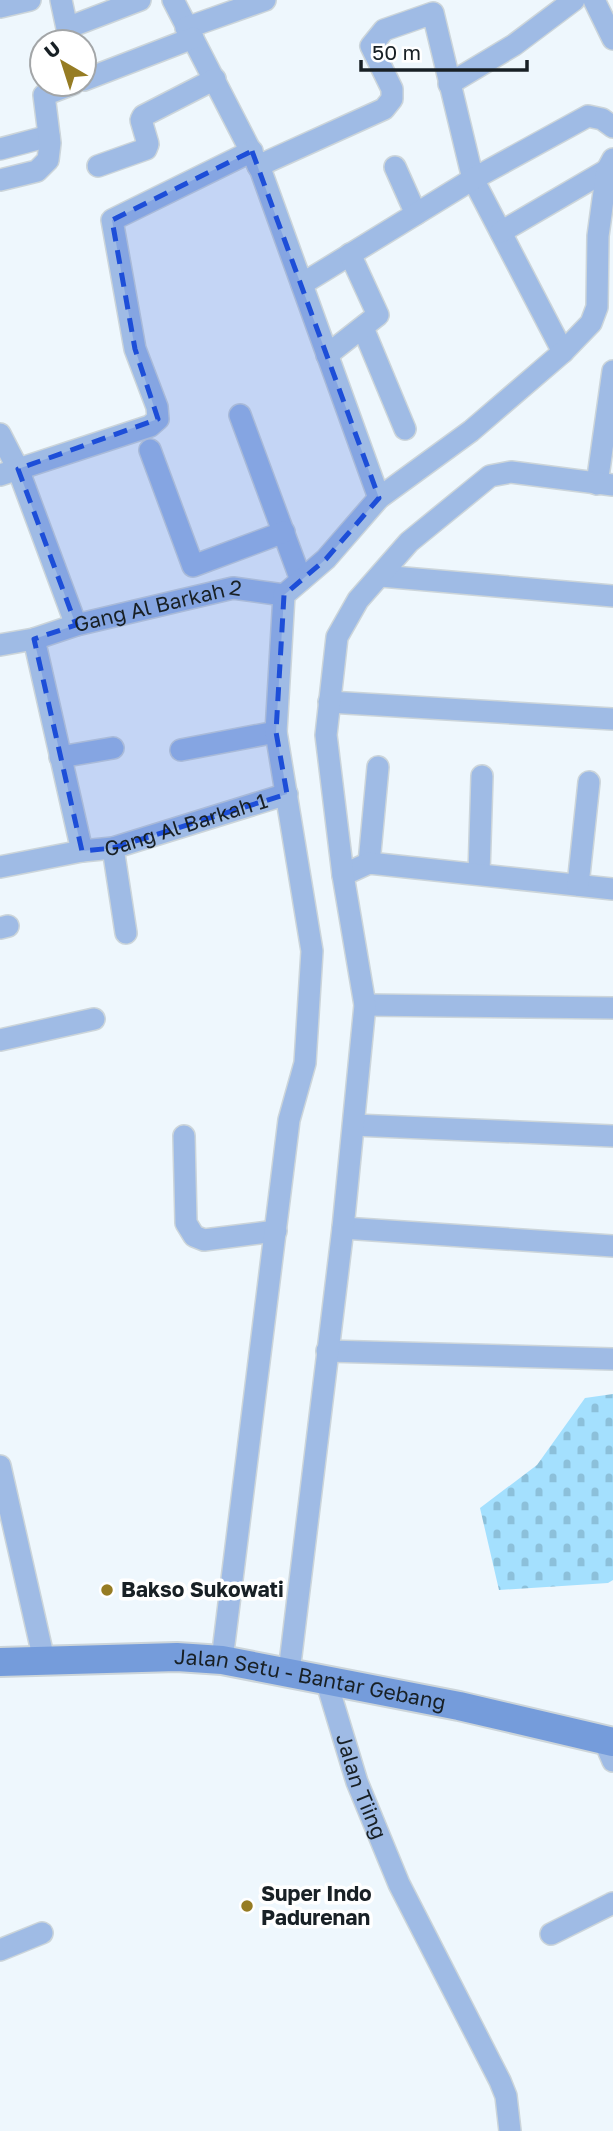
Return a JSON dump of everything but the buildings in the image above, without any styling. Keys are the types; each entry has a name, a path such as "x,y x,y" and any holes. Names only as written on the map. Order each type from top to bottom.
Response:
{"main road":[{"name":"Jalan Setu - Bantar Gebang","path":"0,1662 177,1657 222,1660 459,1706 610,1748"}],"street":[{"path":"0,7 30,0"},
{"path":"61,0 67,28 140,0"},
{"path":"173,0 255,159 379,498"},
{"path":"98,74 265,0"},
{"path":"449,84 514,46 574,0"},
{"path":"594,0 613,38"},
{"path":"9,472 150,426 158,419 157,407 135,349 112,219 384,109 392,99 392,89 371,46 384,30 433,13 473,179 563,352"},
{"path":"99,166 146,149 148,144 141,120 143,116 215,79"},
{"path":"0,180 37,171 48,160 49,136 44,98"},
{"path":"302,284 473,179 587,116 602,119 613,127"},
{"path":"0,149 49,136"},
{"path":"501,232 610,165"},
{"path":"222,1660 289,1120 305,1063 312,951 276,732 284,595 326,559 379,498 471,431 563,352 595,315 598,236 610,165"},
{"path":"395,167 415,215"},
{"path":"327,355 376,318 377,310 350,254"},
{"path":"363,328 405,429"},
{"path":"289,1672 343,1228 365,1006 343,875 326,735 337,637 358,600 409,542 490,476 510,472 605,485 613,371"},
{"path":"240,415 302,580"},
{"path":"0,434 9,472 76,625"},
{"path":"150,450 193,566 284,532"},
{"path":"381,576 613,596"},
{"name":"Gang Al Barkah 2","path":"0,645 34,639 76,625 233,588 284,595"},
{"path":"34,639 82,851"},
{"path":"329,702 613,719"},
{"path":"181,750 276,732"},
{"path":"60,757 113,748"},
{"path":"369,863 378,767"},
{"path":"479,874 482,776"},
{"path":"578,885 589,782"},
{"name":"Gang Al Barkah 1","path":"0,867 82,851 113,848 287,794"},
{"path":"113,848 127,933"},
{"path":"343,875 369,863 613,889"},
{"path":"365,1006 613,1008"},
{"path":"0,1040 94,1019"},
{"path":"354,1125 613,1136"},
{"path":"184,1136 186,1223 194,1236 204,1240 275,1231"},
{"path":"343,1228 613,1246"},
{"path":"327,1351 613,1359"},
{"path":"0,1466 44,1660"},
{"name":"Jalan Tiing","path":"326,1680 357,1782 403,1891 500,2081 506,2096 510,2131"},
{"path":"551,1934 613,1903"},
{"path":"0,1950 43,1933"}],"highlighted area":[{"path":"252,151 379,498 326,559 284,595 276,732 287,794 113,848 82,851 34,639 76,625 18,469 158,419 135,349 112,220"}],"green space":[{"path":"613,1394 613,1580 608,1583 499,1590 480,1508 537,1465 585,1398"}],"place":[{"name":"Bakso Sukowati","path":"107,1590"},
{"name":"Super Indo Padurenan","path":"247,1906"}]}
